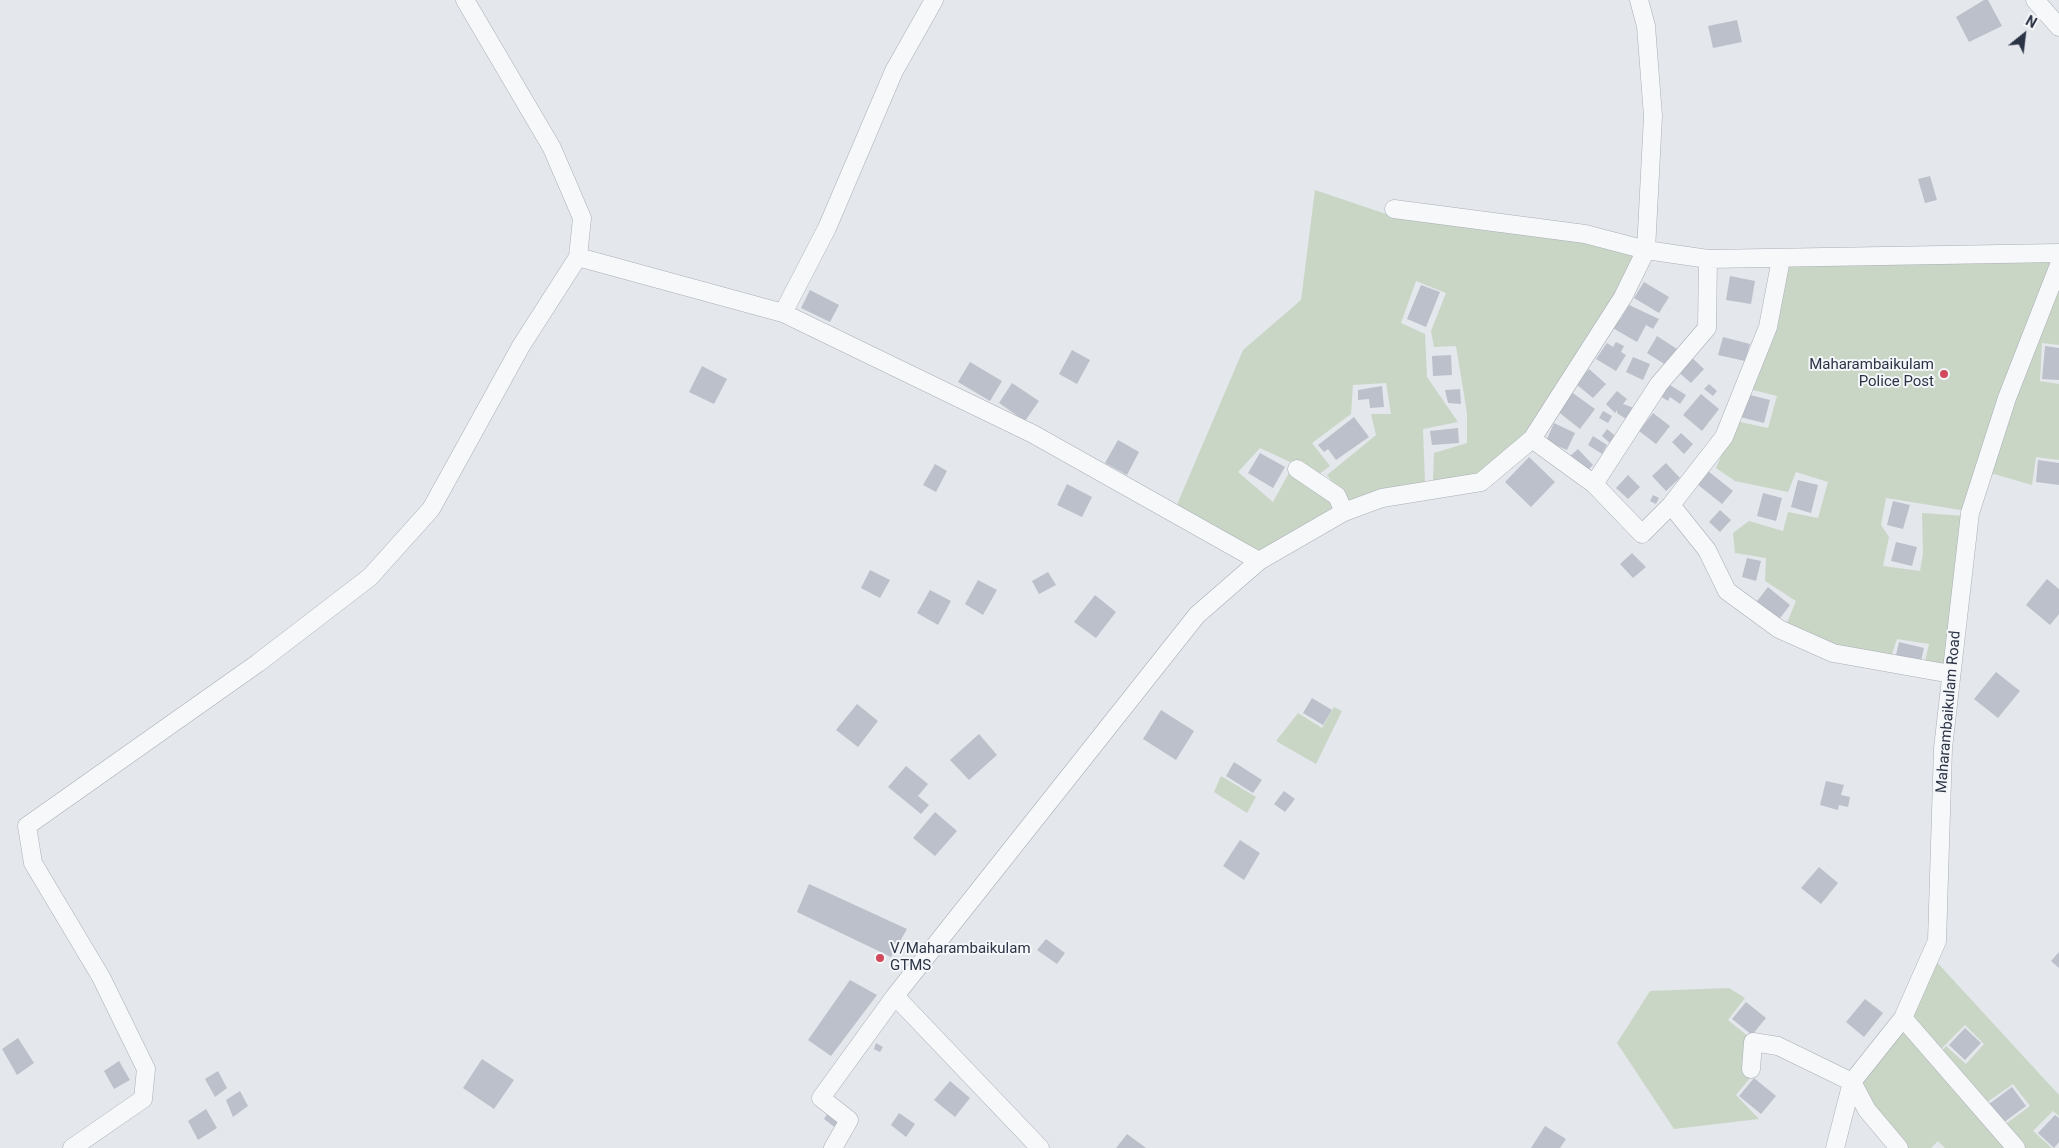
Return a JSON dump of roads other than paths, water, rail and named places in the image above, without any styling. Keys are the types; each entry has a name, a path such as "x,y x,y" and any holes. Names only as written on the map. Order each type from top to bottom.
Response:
{"street":[{"path":"72,1148 143,1099 146,1069 101,977 33,863 27,826 258,663 370,577 431,509 521,346 578,257 582,218 552,148 465,0"},
{"path":"783,314 828,228 894,72 934,0"},
{"path":"833,1148 849,1120 821,1098 895,996 1197,615 1259,561 1344,512 1382,498 1481,482 1532,439 1623,296 1646,250 1653,116 1646,26 1639,0"},
{"path":"2035,0 2059,27"},
{"path":"1394,209 1584,234 1646,250 1708,258 1781,259 2059,253"},
{"path":"578,257 783,314 1033,434 1259,561"},
{"path":"1594,484 1660,384 1707,328 1708,258"},
{"path":"1532,439 1594,484 1642,534 1671,505 1724,437 1768,326 1781,259"},
{"name":"Maharambaikulam Road","path":"1835,1148 1852,1082 1903,1018 1937,940 1943,748 1970,513 2007,398 2059,265"},
{"path":"1297,469 1337,496 1344,512"},
{"path":"1671,505 1707,550 1727,591 1778,629 1833,652 1951,674"},
{"path":"895,996 1040,1148"},
{"path":"1903,1018 2016,1148"},
{"path":"1751,1069 1753,1042 1778,1046 1852,1082 1867,1110 1899,1148"}],"place":[{"name":"Maharambaikulam Police Post","path":"1944,374"},
{"name":"V/Maharambaikulam GTMS","path":"880,958"}]}
